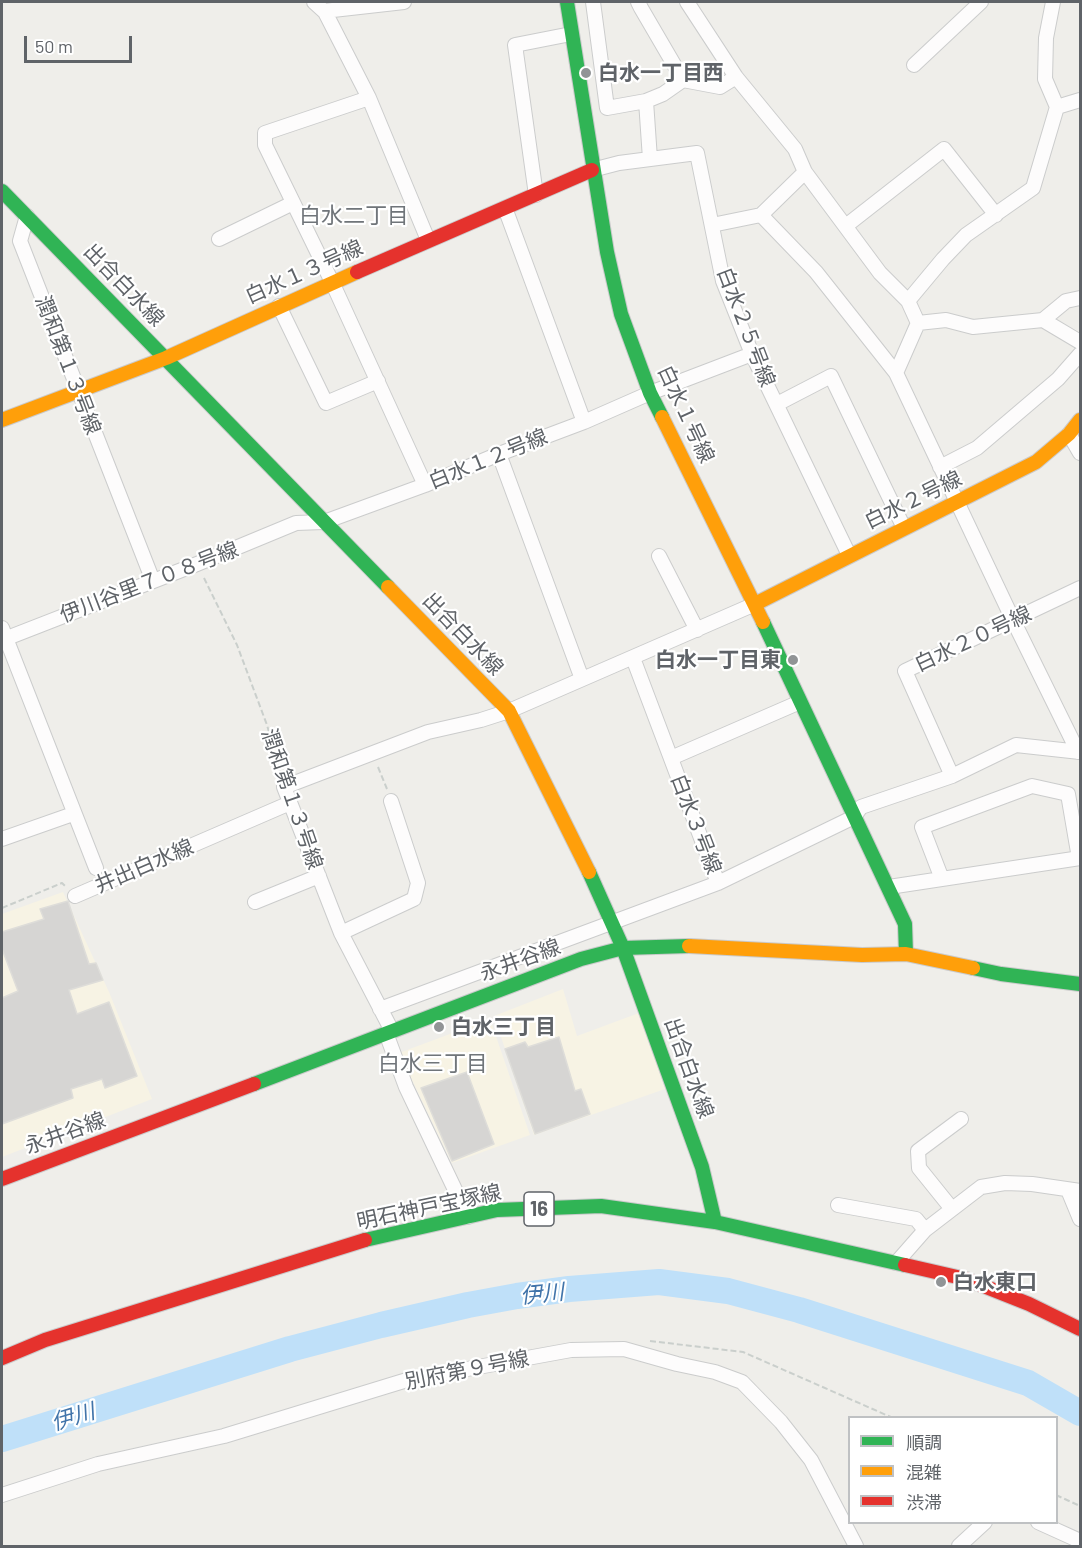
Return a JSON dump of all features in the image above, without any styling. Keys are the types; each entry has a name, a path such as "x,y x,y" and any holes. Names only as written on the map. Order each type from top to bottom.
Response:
{"street":[{"path":"404,2 319,6 369,98 428,240"},
{"name":"白水１号線","path":"567,2 592,170 621,314 650,393 755,604 854,817 890,887 905,924 906,954"},
{"path":"593,2 607,108 646,101 663,94 683,80 720,87 736,77"},
{"path":"639,2 683,80"},
{"path":"687,2 736,77 795,149 805,172 847,225 880,273 908,301 918,323 896,373"},
{"path":"914,65 981,2"},
{"path":"908,301 943,258 966,236 1033,188 1057,107 1045,79 1046,38 1053,2"},
{"path":"536,195 515,45 572,34"},
{"path":"369,98 265,133 265,146 332,282 425,485"},
{"path":"1057,107 1080,100"},
{"path":"646,101 650,159"},
{"path":"847,225 944,149 996,215"},
{"name":"白水２５号線","path":"592,170 697,153 723,281 752,354 849,555"},
{"name":"白水１３号線","path":"2,420 166,358 332,282 592,170"},
{"path":"712,225 761,215 805,172"},
{"name":"出合白水線","path":"2,191 509,711 575,841 623,948 702,1167 715,1222"},
{"path":"219,239 293,203"},
{"path":"505,208 584,422"},
{"path":"761,215 816,272 896,373 1013,620 1079,752"},
{"name":"潤和第１３号線","path":"27,216 20,241 153,581"},
{"path":"918,323 946,320 973,327 1043,320 1066,301 1080,298"},
{"path":"279,306 326,403 378,381"},
{"path":"1043,320 1080,342"},
{"name":"白水１２号線","path":"296,523 324,522 425,485 752,354"},
{"path":"940,467 977,448 1058,379 1080,354"},
{"path":"777,404 831,376 904,528"},
{"name":"白水２号線","path":"755,604 1036,462 1069,434 1080,420"},
{"path":"1069,434 1080,453"},
{"path":"499,454 582,679"},
{"name":"伊川谷里７０８号線","path":"3,635 153,581 296,523"},
{"path":"659,556 698,630"},
{"name":"白水２０号線","path":"952,776 905,671 1080,588"},
{"path":"284,787 428,732 509,711 755,604"},
{"path":"3,635 96,867"},
{"name":"白水３号線","path":"633,658 718,883 854,817"},
{"path":"671,758 800,702"},
{"path":"854,817 861,807 952,776 1016,745 1079,752"},
{"path":"890,887 1080,858 1068,794 1032,786 922,827 942,879"},
{"name":"潤和第１３号線","path":"284,787 341,933 380,1009 406,1087 468,1217"},
{"path":"341,933 414,898 418,883 391,801"},
{"name":"井出白水線","path":"75,896 290,803"},
{"path":"2,839 73,814"},
{"path":"255,902 319,876"},
{"path":"380,1009 718,883"},
{"name":"永井谷線","path":"2,1179 581,959 623,948 704,946 862,956 906,954 1001,974 1080,984"},
{"path":"516,958 525,980"},
{"path":"952,1209 919,1168 918,1151 961,1119"},
{"path":"896,1263 925,1230 981,1187 1014,1184 1074,1191 1080,1219"},
{"path":"838,1205 916,1220 925,1230"},
{"name":"明石神戸宝塚線","path":"2,1358 45,1340 372,1238 497,1210 601,1206 715,1222 966,1279 1029,1304 1080,1329"},
{"name":"別府第９号線","path":"2,1495 98,1464 224,1436 407,1380 571,1350 624,1349 715,1372 742,1382 781,1422 811,1460 856,1546"},
{"path":"958,1546 983,1524"},
{"path":"1043,1524 1080,1540"}],"path":[{"name":"潤和第１３号線","path":"197,564 240,655 267,725 284,787"},
{"path":"373,753 391,801"},
{"name":"井出白水線","path":"2,908 62,883 75,896"},
{"path":"624,1349 652,1341 743,1352 888,1416"},
{"path":"1058,1496 1080,1506"}],"shaded area":[{"path":"63,892 109,992 152,1099 2,1157 2,914"},
{"path":"563,989 577,1036 639,1013 665,1089 534,1135 494,1016"},
{"path":"490,1019 530,1135 452,1163 399,1053"}],"building":[{"path":"68,901 89,964 96,963 103,980 69,990 77,1014 109,1002 137,1076 105,1088 102,1079 71,1089 73,1098 2,1124 2,998 18,991 2,949 2,932 44,919 40,909"},
{"path":"559,1037 575,1091 581,1089 590,1114 535,1134 505,1049 525,1042 528,1047"},
{"path":"467,1072 494,1144 452,1161 421,1088"}],"waterway":[{"name":"伊川","path":"2,1439 290,1349 381,1325 517,1296 569,1289 659,1282 728,1291 799,1310 1028,1383 1080,1413"}],"traffic: fast":[{"path":"567,2 607,252 621,314 650,393 662,417"},
{"path":"2,191 388,587"},
{"path":"763,622 905,924 906,954"},
{"path":"589,872 623,948 702,1167 715,1222"},
{"path":"254,1084 581,959 623,948 689,946"},
{"path":"973,968 1080,984"},
{"path":"365,1240 497,1210 601,1206 715,1222 905,1265"}],"traffic: slow":[{"path":"2,420 166,358 357,272"},
{"path":"662,417 763,622"},
{"path":"755,604 1036,462 1069,434 1080,420"},
{"path":"388,587 509,711 589,872"},
{"path":"689,946 862,955 906,954 973,968"}],"traffic: jam":[{"path":"357,272 592,170"},
{"path":"2,1179 254,1084"},
{"path":"2,1358 45,1340 365,1240"},
{"path":"905,1265 966,1279 1029,1304 1080,1329"}],"place":[{"name":"白水一丁目西","path":"586,73"},
{"name":"白水一丁目東","path":"793,660"},
{"name":"白水三丁目","path":"439,1027"},
{"name":"白水東口","path":"941,1282"}],"district":[{"name":"白水二丁目","path":"354,216"},
{"name":"白水三丁目","path":"433,1064"}]}
